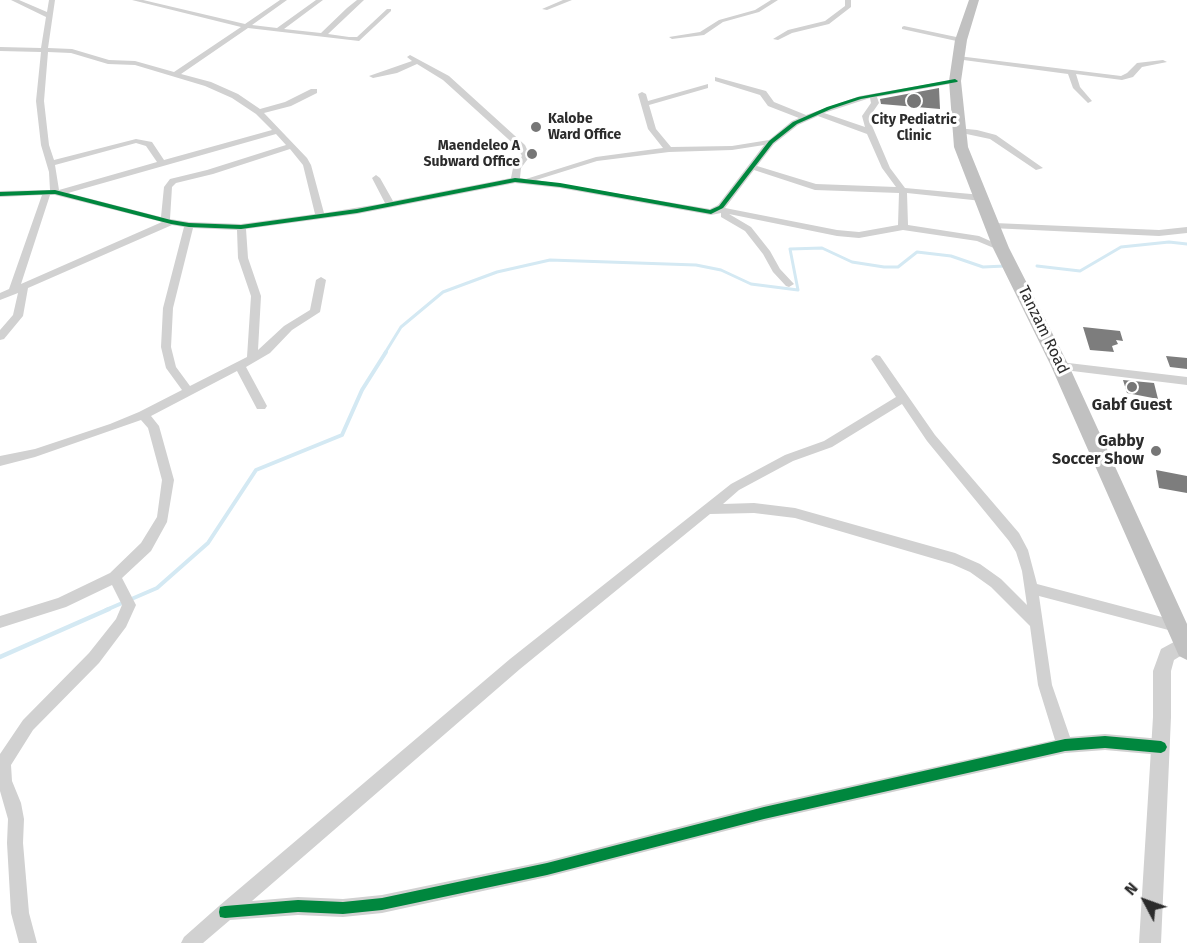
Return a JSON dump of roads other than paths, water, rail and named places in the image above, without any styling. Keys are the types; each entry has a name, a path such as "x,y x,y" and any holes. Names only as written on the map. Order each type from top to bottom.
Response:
{"highway":[{"name":"Tanzam Road","path":"974,0 962,40 954,81 961,147 1001,248 1060,366 1186,647"}],"street":[{"path":"14,0 50,16"},
{"path":"135,0 247,26 359,39 389,10"},
{"path":"175,75 284,0"},
{"path":"278,30 320,0"},
{"path":"323,36 362,0"},
{"path":"545,9 568,0"},
{"path":"672,37 702,34 721,21 757,11 774,0"},
{"path":"776,39 790,32 827,23 848,7 848,0"},
{"path":"0,337 18,316 19,288 54,193 40,101 44,51 53,1"},
{"path":"904,28 962,40"},
{"path":"0,49 77,52 108,62 135,63 208,84 235,96 260,112 307,165 320,216"},
{"path":"958,58 1126,78 1140,65 1162,62"},
{"path":"373,76 394,71 413,59 446,78 522,147 526,156 517,168 515,180"},
{"path":"1071,72 1077,88 1088,101"},
{"path":"718,79 763,93 771,104 805,118"},
{"path":"715,210 721,207 737,189 771,142 805,118 873,96 954,81"},
{"path":"644,104 705,86"},
{"path":"260,112 288,104 314,92"},
{"path":"642,94 652,129 669,150"},
{"path":"873,96 875,103 866,116 870,132 886,168 903,191 903,227"},
{"path":"817,113 870,132"},
{"path":"960,130 993,137 1039,168"},
{"path":"54,193 279,131"},
{"path":"50,164 136,141 149,144 162,164"},
{"path":"527,180 583,162 669,150 726,148 771,142"},
{"path":"168,221 168,187 173,181 210,172 291,146"},
{"path":"752,167 815,187 982,198"},
{"path":"376,178 391,205"},
{"path":"0,194 54,193 189,225 241,227 391,205 515,180 527,180 705,211 734,212 837,233 860,235 903,227 980,239 1001,248"},
{"path":"715,210 748,229 767,253 776,270 789,284"},
{"path":"0,297 168,221"},
{"path":"189,225 168,308 166,347 171,368 189,392"},
{"path":"994,226 1159,234 1187,230"},
{"path":"241,227 243,258 256,296 252,359"},
{"path":"0,461 51,448 143,415 240,366 266,350 288,328 315,312 321,280"},
{"path":"876,359 931,438 1014,537 1029,571 1045,685 1065,745"},
{"path":"240,366 261,406"},
{"path":"1060,366 1187,381"},
{"path":"190,943 514,664 744,481 789,458 828,444 903,398"},
{"path":"0,622 119,583 146,547 163,518 168,492 167,468 160,445 153,426 143,415"},
{"path":"708,509 754,508 795,513 955,559 975,568 996,583 1037,624"},
{"path":"28,943 20,913 13,803 4,781 3,763 28,725 107,643 129,605 119,583"},
{"path":"1032,588 1176,626"},
{"path":"1150,943 1161,747 1162,671 1167,655 1186,647"},
{"path":"225,912 298,906 343,908 382,904 547,869 764,813 1065,745 1105,742 1161,747"}],"waterway":[{"path":"1037,266 1080,271 1121,247 1169,242 1187,244"},
{"path":"385,353 401,327 443,292 497,272 550,260 696,265 721,270 751,284 798,290 790,249 822,248 852,262 884,267 898,267 917,252 951,256 983,267 1005,266"},
{"path":"106,610 157,588 208,543 256,470 342,435 362,390 386,352"},
{"path":"0,657 109,609"}],"place":[{"name":"City Pediatric Clinic","path":"914,101"},
{"name":"Kalobe Ward Office","path":"536,127"},
{"name":"Maendeleo A Subward Office","path":"532,154"},
{"name":"Gabf Guest","path":"1132,387"},
{"name":"Gabby Soccer Show","path":"1156,451"}]}
